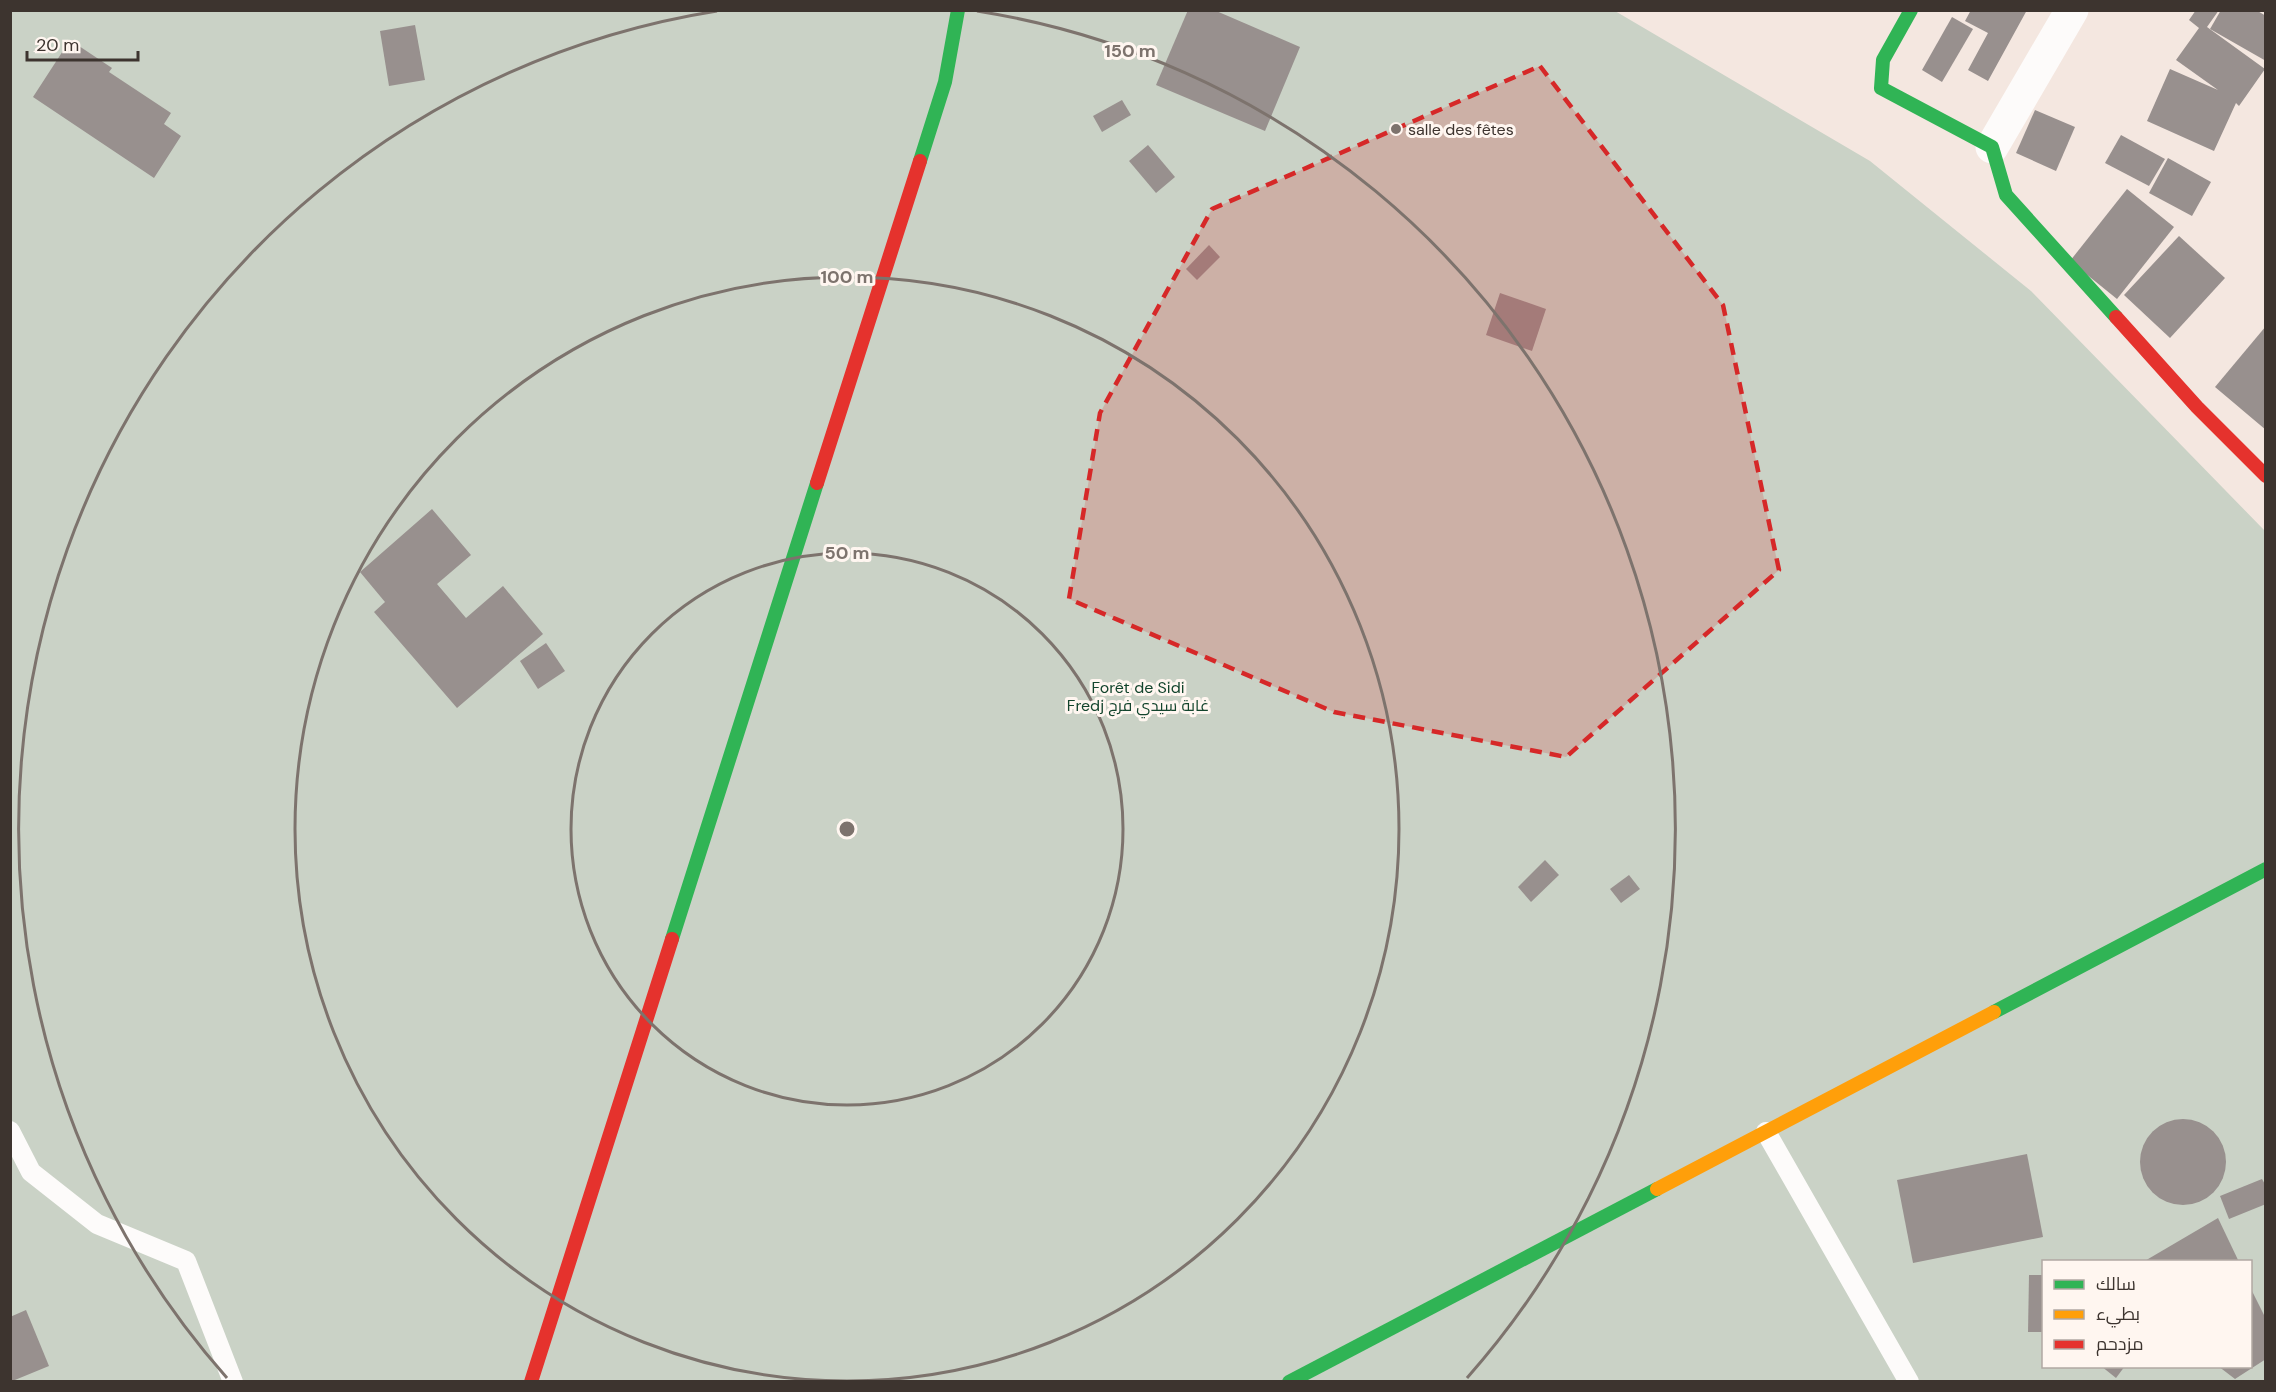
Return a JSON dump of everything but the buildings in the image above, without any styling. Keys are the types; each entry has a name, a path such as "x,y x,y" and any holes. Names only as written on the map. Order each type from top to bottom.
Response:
{"street":[{"path":"531,1382 945,82 958,10"},
{"path":"1911,10 1883,60 1881,88 1992,147 2006,195 2197,407 2265,476"},
{"path":"1992,147 2072,10"},
{"path":"1289,1382 2265,869"}],"lane":[{"path":"10,1131 31,1172 97,1224 186,1261 233,1382"},
{"path":"1766,1132 1909,1382"}],"highlighted area":[{"path":"1540,66 1723,305 1779,570 1566,757 1334,712 1069,599 1100,413 1212,209"}],"green space":[{"name":"Forêt de Sidi Fredj غابة سيدي فرج","path":"10,11 1615,11 1870,161 2031,291 2265,531 2265,1381 11,1381"}],"traffic: fast":[{"path":"920,161 945,82 958,10"},
{"path":"1911,10 1883,60 1881,88 1992,147 2006,195 2116,317"},
{"path":"672,939 817,483"},
{"path":"1994,1012 2266,869"},
{"path":"1289,1382 1657,1189"}],"traffic: slow":[{"path":"1657,1189 1994,1012"}],"traffic: jam":[{"path":"817,483 920,161"},
{"path":"2116,317 2197,407 2266,476"},
{"path":"531,1382 672,939"}],"place":[{"name":"salle des fêtes","path":"1396,129"}]}
